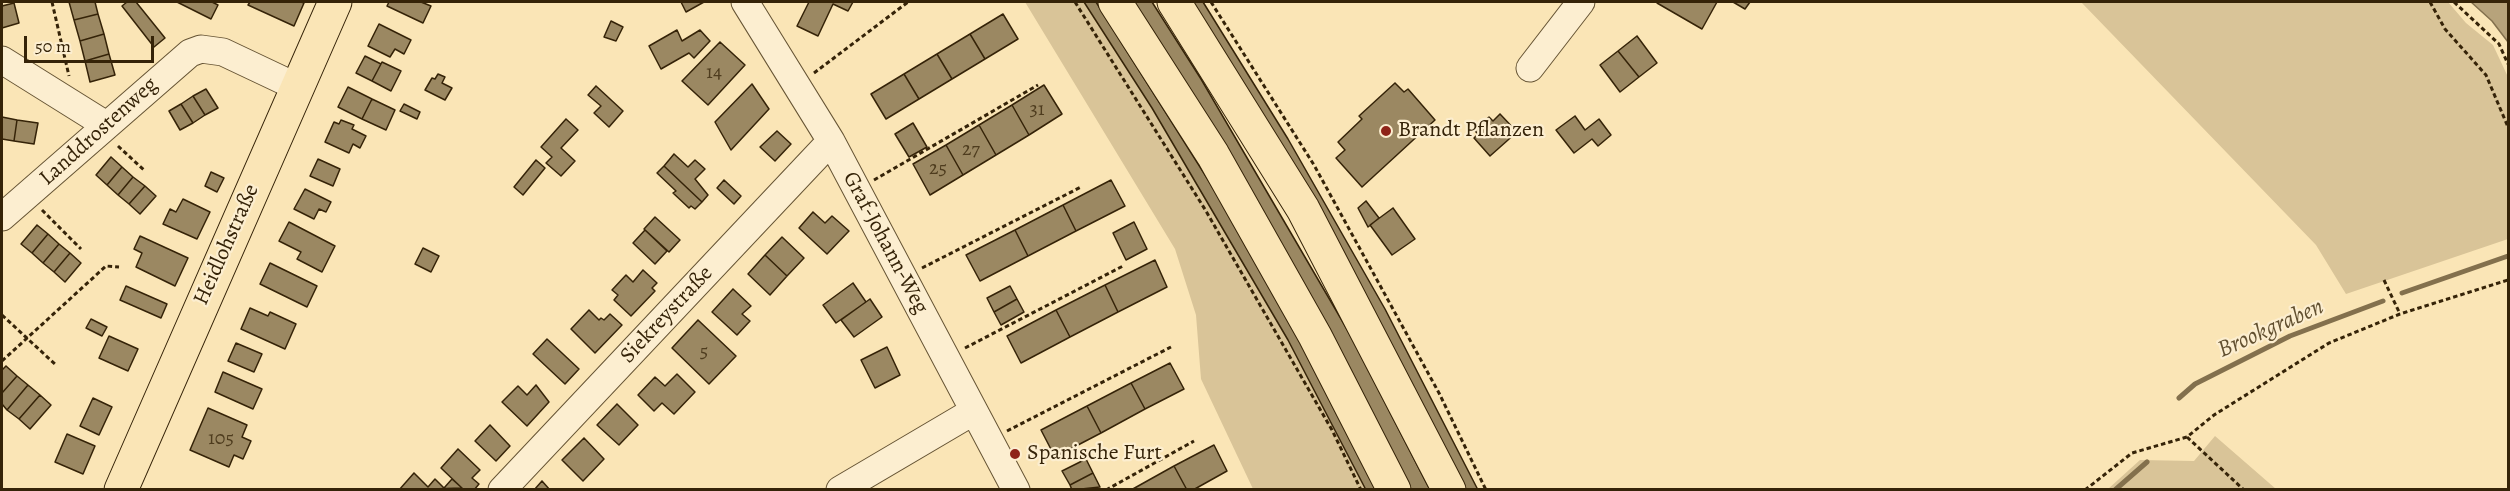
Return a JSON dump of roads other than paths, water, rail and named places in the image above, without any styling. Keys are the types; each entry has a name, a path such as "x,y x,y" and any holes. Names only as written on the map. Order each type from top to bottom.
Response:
{"main road":[{"name":"Heidlohstraße","path":"121,489 335,2"},
{"path":"1115,2 1214,155 1310,327 1394,489"},
{"path":"1174,2 1303,209 1449,489"}],"street":[{"name":"Graf-Johann-Weg","path":"745,2 831,141 1016,489"},
{"path":"1530,68 1578,3"},
{"name":"Landdrostenweg","path":"2,217 179,60 201,49 223,52 297,87"},
{"path":"2,60 76,104 103,128"},
{"name":"Siekreystraße","path":"502,489 831,141"},
{"path":"840,489 974,411"}],"waterway":[{"name":"Brookgraben","path":"2402,293 2508,256"},
{"name":"Brookgraben","path":"2179,398 2195,384 2290,336 2383,301"},
{"name":"Brookgraben","path":"2115,490 2147,462"}],"place":[{"name":"Brandt Pflanzen","path":"1386,131"},
{"name":"Spanische Furt","path":"1015,454"}]}
